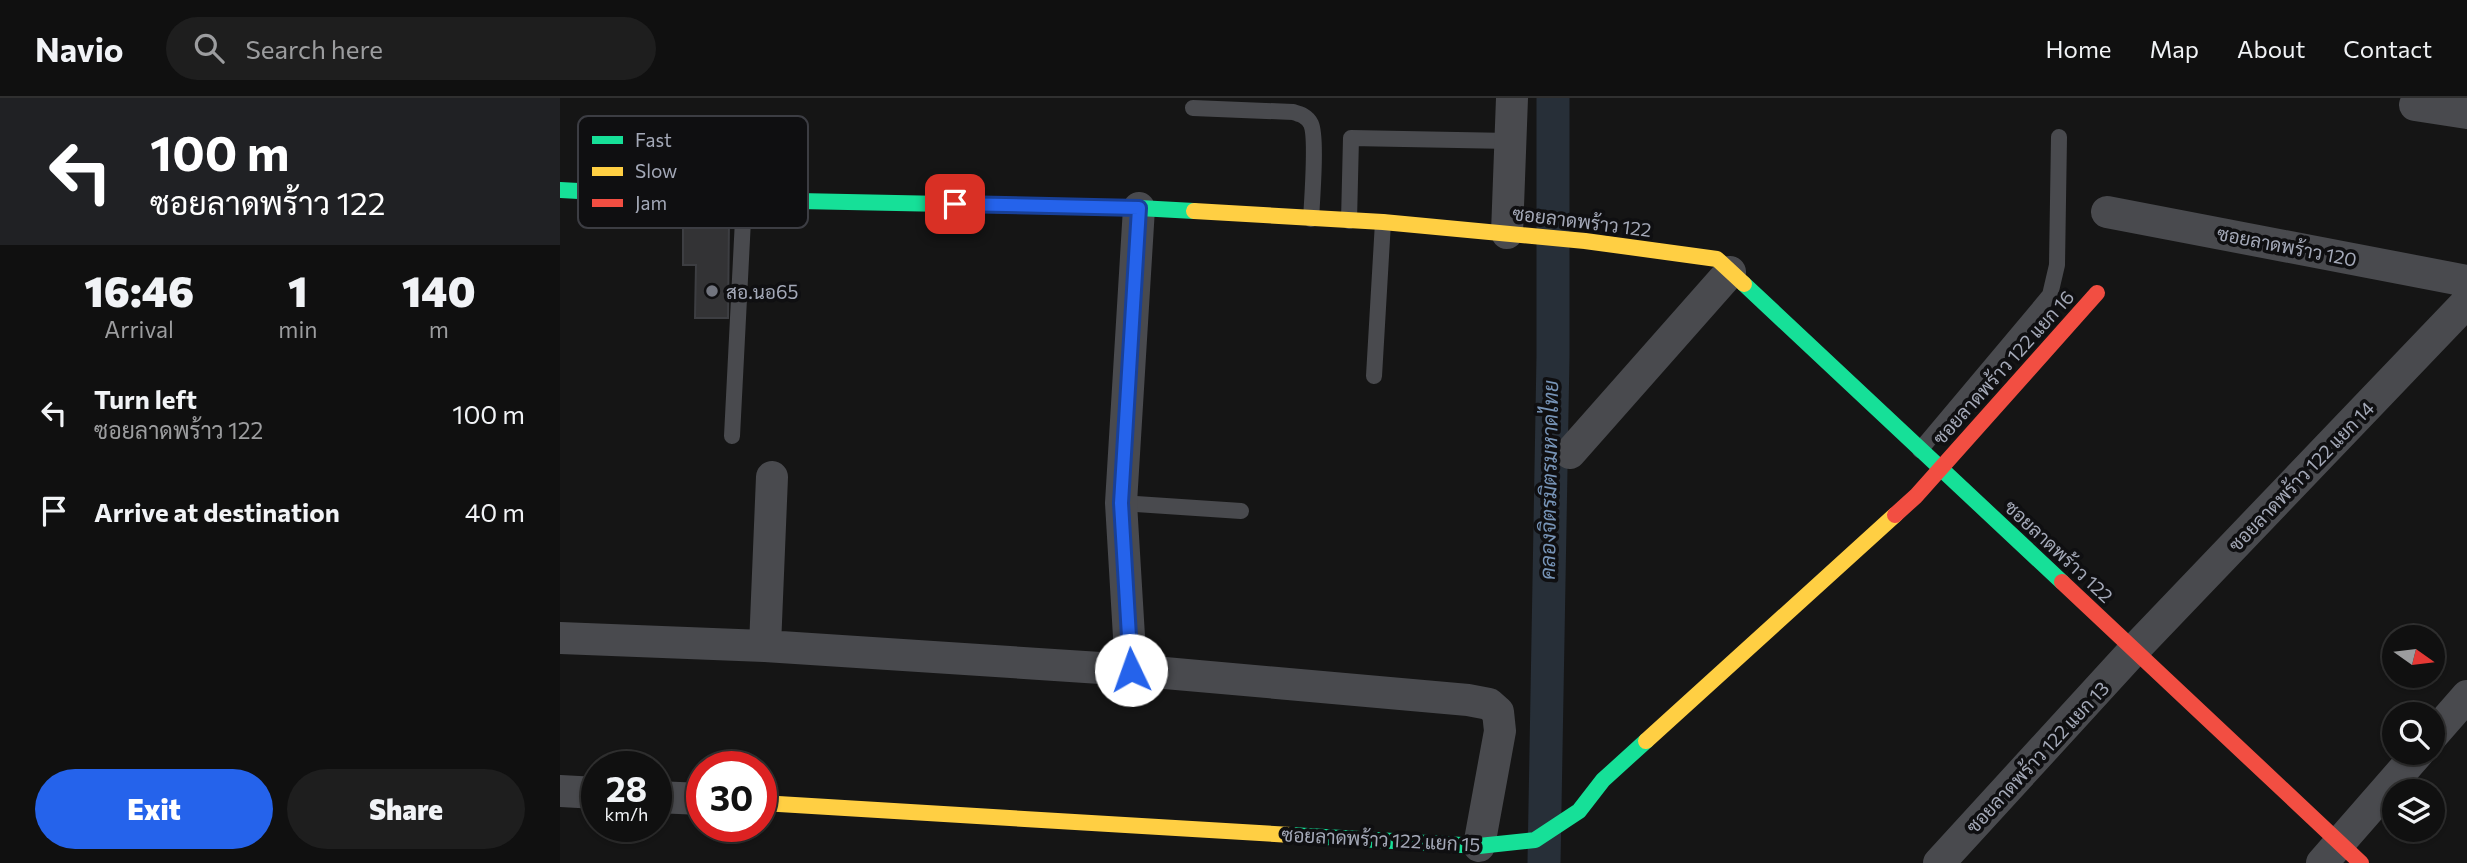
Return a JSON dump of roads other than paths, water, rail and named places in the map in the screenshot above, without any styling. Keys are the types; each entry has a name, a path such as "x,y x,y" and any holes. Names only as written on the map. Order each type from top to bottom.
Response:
{"street":[{"path":"1507,233 1512,98"},
{"path":"2416,106 2467,113"},
{"name":"ซอยลาดพร้าว 122","path":"560,190 578,191"},
{"name":"ซอยลาดพร้าว 122","path":"808,201 1139,208 1382,222 1585,241 1717,259 2134,650 2341,857"},
{"path":"1131,670 1121,503 1139,208"},
{"name":"ซอยลาดพร้าว 120","path":"2107,212 2467,281"},
{"path":"1570,453 1730,272"},
{"name":"ซอยลาดพร้าว 122 แยก 16","path":"1940,469 2097,293"},
{"name":"ซอยลาดพร้าว 122 แยก 14","path":"2134,650 2467,302"},
{"name":"ซอยลาดพร้าว 122 แยก 15","path":"777,804 1479,846 1535,840 1579,811 1603,780 1916,496 1940,469"},
{"path":"765,646 772,477"},
{"path":"560,638 765,646 1131,670 1468,700 1489,705 1498,712 1500,731 1479,846"},
{"name":"ซอยลาดพร้าว 122 แยก 13","path":"1939,863 2134,650"},
{"path":"2445,721 2467,696"},
{"path":"2341,857 2409,765"},
{"path":"560,791 581,792"}],"lane":[{"path":"1193,108 1293,112 1303,115 1311,124 1312,134 1311,219"},
{"path":"1920,450 2050,295 2057,265 2059,137"},
{"path":"1349,221 1351,138 1510,141"},
{"path":"1374,376 1382,222"},
{"path":"732,436 743,228"},
{"path":"1121,503 1241,511"}],"waterway":[{"name":"คลองจิตรมิตรมหาดไทย","path":"1544,863 1553,356 1553,98"}],"place":[{"name":"สอ.นอ65","path":"712,291"}]}
